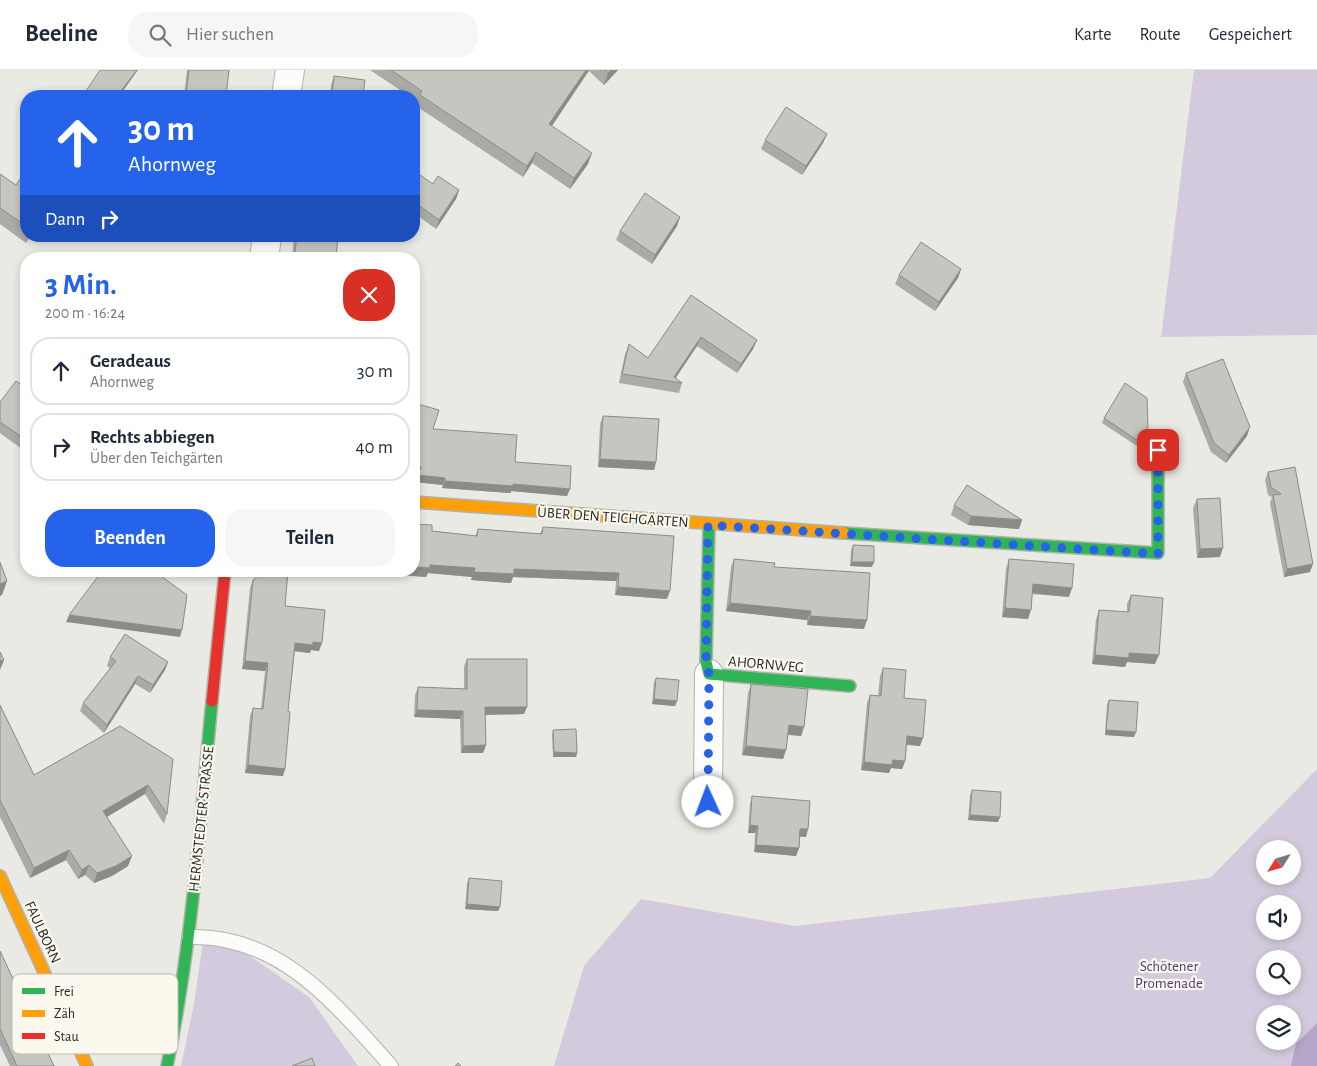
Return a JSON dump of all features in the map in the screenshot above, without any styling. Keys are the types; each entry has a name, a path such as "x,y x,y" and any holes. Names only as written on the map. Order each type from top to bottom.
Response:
{"street":[{"path":"287,90 290,70"},
{"name":"ÜBER DEN TEICHGÄRTEN","path":"420,502 708,525 1158,554 1158,450"},
{"name":"AHORNWEG","path":"708,525 706,662 709,674 850,686"},
{"name":"HERMSTEDTER STRASSE","path":"178,1013 190,937 224,577"},
{"path":"708,802 709,674"},
{"name":"FAULBORN","path":"0,876 46,974"}],"lane":[{"path":"190,937 211,936 241,942 276,958 312,983 391,1066"}],"green space":[{"path":"1194,70 1317,70 1317,335 1161,337"},
{"name":"Schötener Promenade","path":"1317,769 1317,1066 554,1066 584,966 641,899 795,926 1210,878"},
{"path":"203,941 247,954 309,997 358,1066 181,1066 194,1004"}],"shaded area":[{"path":"1317,1023 1317,1066 1291,1066 1295,1050 1301,1050 1301,1039"}],"building":[{"path":"100,70 137,70 122,90 87,90"},
{"path":"189,70 229,70 227,90 186,90"},
{"path":"391,70 586,70 549,124 592,153 574,178 536,152 527,166 420,95 422,91"},
{"path":"334,76 365,80 364,90 333,90"},
{"path":"786,107 827,134 806,166 765,140"},
{"path":"0,174 16,185 20,179 20,222 0,208"},
{"path":"420,175 433,184 438,176 459,190 439,220 420,206"},
{"path":"645,193 680,217 655,255 620,231"},
{"path":"296,242 337,242 336,252 295,252"},
{"path":"921,242 961,269 939,302 899,275"},
{"path":"691,295 757,340 741,364 701,337 674,377 682,383 622,374 629,344 648,358"},
{"path":"1223,359 1250,427 1229,455 1214,443 1186,373"},
{"path":"16,381 20,384 20,436 0,422 0,402"},
{"path":"1125,383 1147,398 1148,427 1138,441 1104,418"},
{"path":"420,405 439,410 433,429 517,435 515,462 571,466 570,489 445,481 445,478 420,475"},
{"path":"603,416 659,419 656,462 600,459"},
{"path":"1295,467 1313,564 1287,569 1273,495 1281,494 1271,487 1268,472"},
{"path":"967,485 1022,520 971,516 954,505"},
{"path":"1220,498 1223,548 1200,549 1197,499"},
{"path":"420,524 432,525 432,531 477,536 478,529 542,534 543,527 674,536 670,591 618,587 619,573 514,569 514,574 474,572 475,568 430,565 430,568 420,567"},
{"path":"853,545 874,546 874,562 852,562"},
{"path":"734,559 775,563 774,567 870,573 867,620 810,616 811,611 730,603"},
{"path":"1009,559 1074,564 1072,588 1033,584 1031,610 1005,608"},
{"path":"0,562 7,581 0,584"},
{"path":"98,577 162,577 187,595 182,630 69,615"},
{"path":"257,577 287,577 285,606 325,610 322,643 313,642 313,645 295,643 288,711 290,712 285,769 248,765 253,708 263,709 268,663 245,661 253,580"},
{"path":"1131,595 1163,598 1159,655 1129,653 1129,658 1095,655 1099,610 1129,612"},
{"path":"125,634 168,662 153,685 138,676 107,725 83,703 116,661 110,657"},
{"path":"0,652 4,660 0,661"},
{"path":"467,659 527,659 527,707 485,707 486,745 463,746 463,711 417,710 418,687 467,689"},
{"path":"883,668 906,670 904,698 926,700 923,738 907,736 905,761 893,760 892,765 864,762 870,695 881,696"},
{"path":"656,678 679,680 677,701 654,699"},
{"path":"751,684 808,689 804,727 789,725 786,750 746,746"},
{"path":"1109,700 1138,702 1136,732 1106,730"},
{"path":"0,705 34,775 120,726 173,759 167,814 148,785 103,811 132,856 116,866 97,873 89,865 82,870 69,850 34,868 0,800"},
{"path":"576,729 577,753 554,752 553,730"},
{"path":"972,790 1001,792 1000,817 970,815"},
{"path":"752,796 810,801 808,829 800,829 799,848 756,845 758,826 750,825"},
{"path":"469,878 502,881 500,907 467,904"},
{"path":"0,951 12,977 12,1054 48,1054 54,1066 17,1066 0,1029"},
{"path":"312,1058 315,1066 292,1066"}],"traffic: fast":[{"path":"844,533 1158,553 1158,450"},
{"path":"709,525 706,662 709,674 850,686"},
{"path":"178,1008 189,930 212,701"},
{"path":"167,1066 169,1054"}],"traffic: slow":[{"path":"420,502 844,533"},
{"path":"0,876 45,974"},
{"path":"82,1054 87,1066"}],"traffic: jam":[{"path":"212,701 224,577"}],"route":[{"path":"708,802 709,674 706,662 708,525 1158,554 1158,450"}]}
